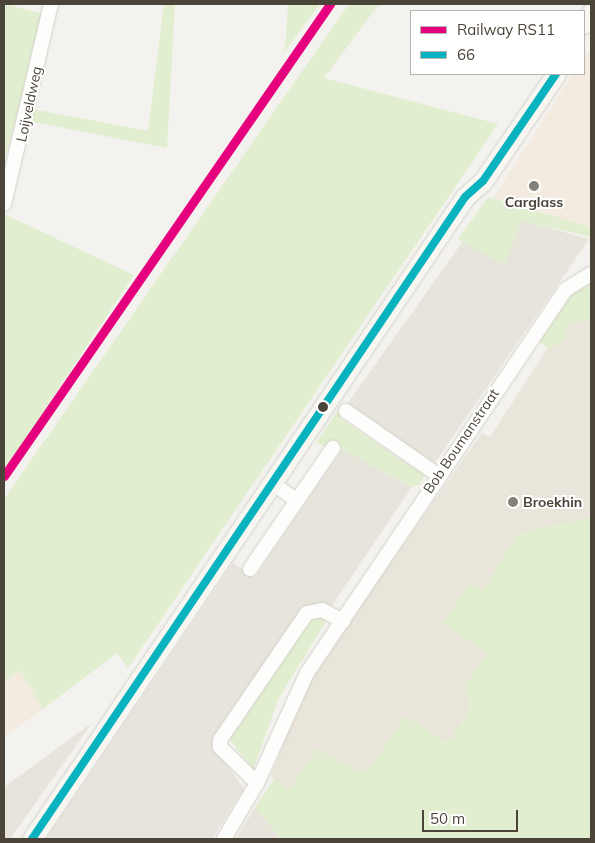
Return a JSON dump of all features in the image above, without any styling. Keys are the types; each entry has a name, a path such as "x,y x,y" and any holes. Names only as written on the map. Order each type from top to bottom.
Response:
{"street":[{"name":"Loijveldweg","path":"4,204 51,4"},
{"path":"32,839 465,197 483,181 555,75"},
{"name":"Bob Boumanstraat","path":"224,839 256,783 290,702 438,475 565,290 591,274"},
{"path":"346,411 438,475"},
{"path":"250,569 333,448"},
{"path":"272,483 296,500"},
{"path":"256,783 220,747 220,740 306,614 322,610 343,621"}],"shaded area":[{"path":"591,48 591,227 493,198 572,75 585,75 585,57"},
{"path":"485,210 589,239 432,467 345,407"},
{"name":"Broekhin","path":"591,283 591,833 576,839 281,839 255,808 274,779 271,776 298,706 321,661 482,433 490,437 547,349 545,338"},
{"path":"342,449 412,487 331,607 300,611 212,743 244,789 212,839 46,839 233,563 255,577"},
{"path":"20,671 43,709 4,737 4,680"},
{"path":"92,723 10,839 4,839 4,787"},
{"path":"255,808 281,839 235,839"}],"green space":[{"path":"4,4 44,14 4,162"},
{"path":"164,4 175,4 167,148 28,121 32,109 148,131"},
{"path":"288,4 320,4 283,54 286,37"},
{"path":"349,4 379,4 324,78 498,124 128,668 117,653 43,709 20,671 4,680 4,499"},
{"path":"488,197 591,227 591,237 522,221 504,265 458,239"},
{"path":"6,215 134,275 4,471 4,220"},
{"path":"591,280 591,320 568,323 564,339 550,349 538,341 570,296"},
{"path":"339,409 343,412 340,418 413,468 427,472 419,485 412,487 329,442 325,447 316,442"},
{"path":"591,517 591,839 281,839 255,808 274,779 287,789 293,784 317,749 360,772 371,768 405,716 444,741 451,738 470,708 465,686 488,653 442,623 471,582 483,590 518,533"},
{"path":"315,616 328,618 279,698 253,770 228,737 308,620"}],"rail line":[{"name":"RS11","path":"4,476 330,4"}],"transit line":[{"name":"66","path":"32,839 465,197 483,181 555,75"}],"place":[{"name":"Carglass","path":"534,186"},
{"name":"Broekhin","path":"513,502"}]}
